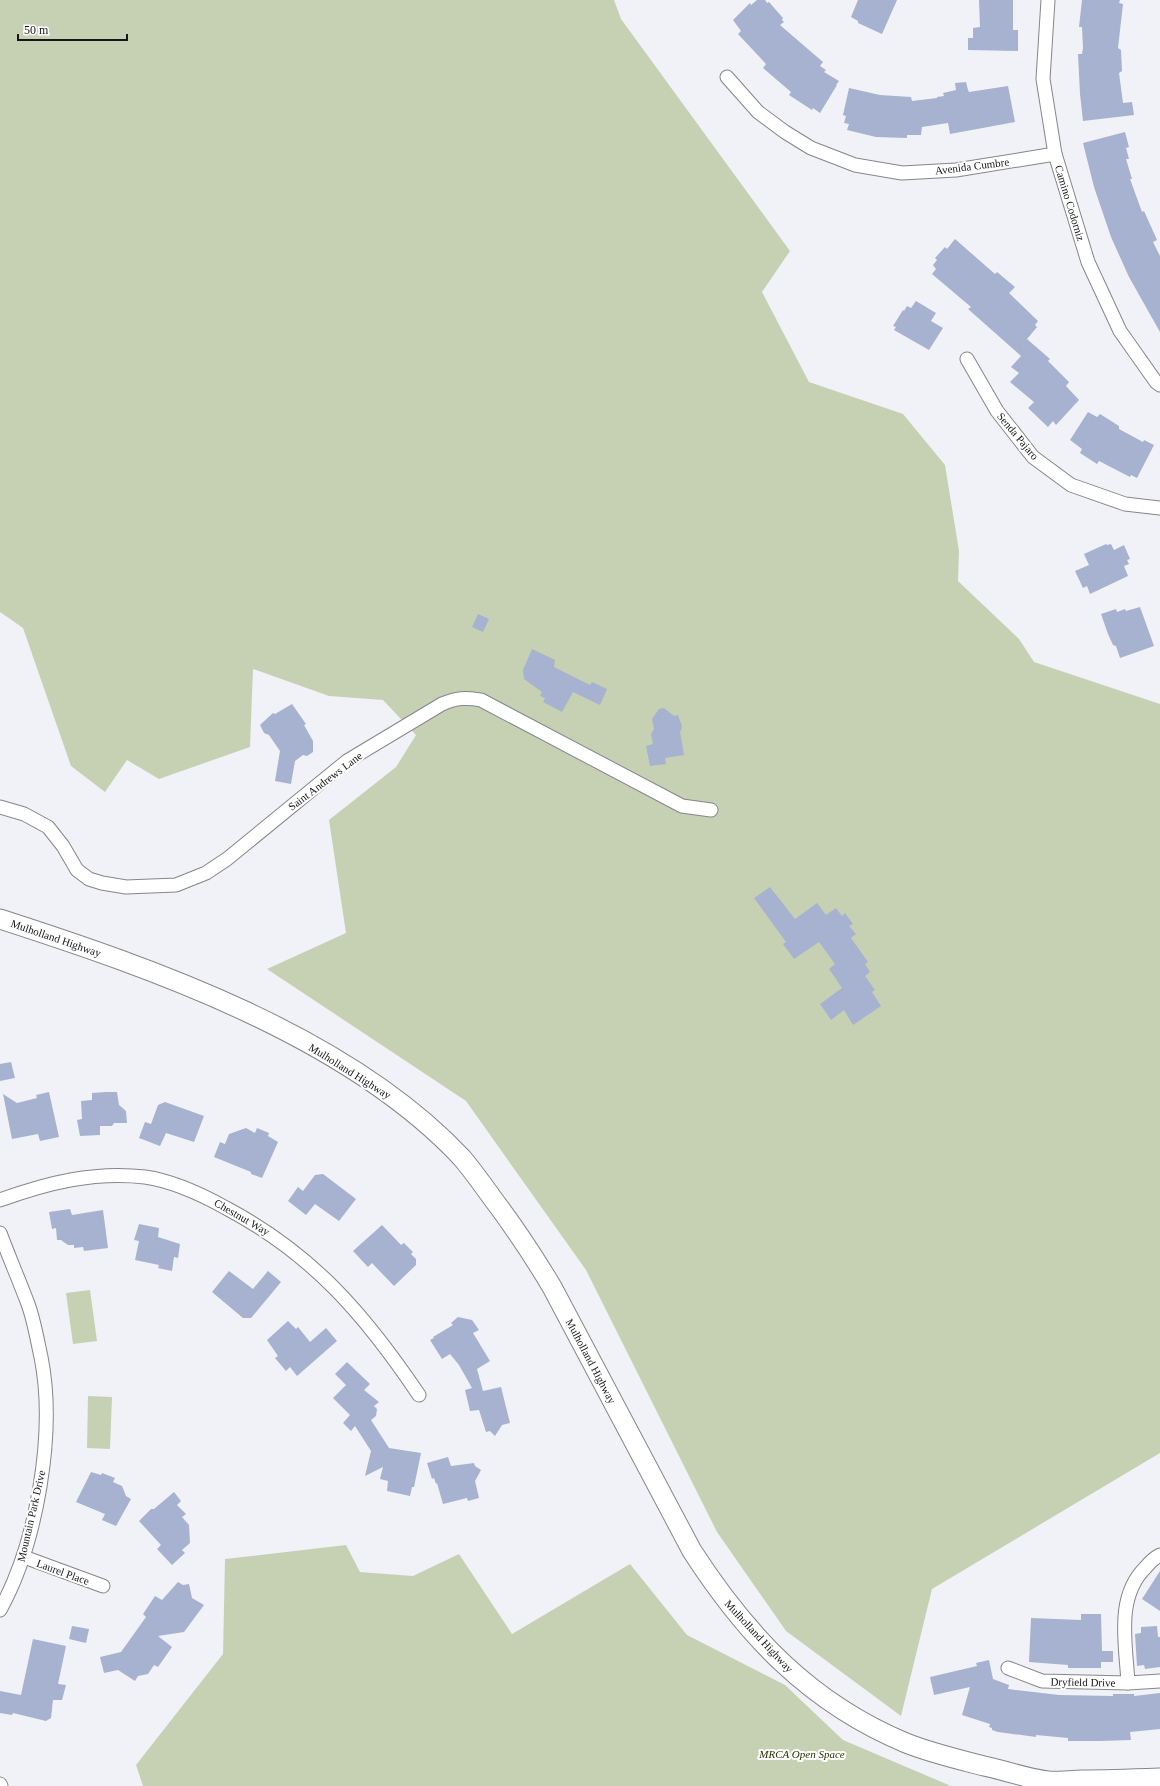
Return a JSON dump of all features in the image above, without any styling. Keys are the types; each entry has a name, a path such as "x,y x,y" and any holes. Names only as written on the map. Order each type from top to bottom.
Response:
{"main road":[{"name":"Mulholland Highway","path":"0,919 117,959 182,984 234,1007 324,1052 371,1082 412,1113 462,1158 529,1248 552,1288 692,1551 730,1608 782,1664 813,1690 841,1710 905,1743 951,1758 1047,1783 1160,1778"}],"street":[{"name":"Camino Codorniz","path":"1048,0 1043,78 1055,154 1088,262 1120,332 1156,382 1160,385"},
{"name":"Avenida Cumbre","path":"727,77 758,112 786,132 810,148 855,165 902,173 956,170 1055,154"},
{"name":"Senda Pajaro","path":"967,359 996,411 1034,457 1071,485 1125,504 1160,508"},
{"name":"Saint Andrews Lane","path":"0,807 24,814 48,827 63,846 77,870 89,879 126,888 176,885 206,873 227,859 347,761 442,704 454,699 467,697 481,700 682,806 711,810"},
{"name":"Chestnut Way","path":"0,1200 40,1186 75,1179 111,1176 145,1178 180,1186 209,1198 272,1235 311,1265 342,1295 372,1329 419,1395"},
{"name":"Mountain Park Drive","path":"0,1233 28,1304 41,1358 47,1403 41,1482 24,1557 0,1610"},
{"path":"1128,1683 1124,1612 1127,1598 1131,1585 1140,1572 1155,1557 1160,1555"},
{"name":"Laurel Place","path":"24,1557 103,1586"},
{"name":"Dryfield Drive","path":"1008,1668 1042,1681 1128,1683 1160,1681"}],"green space":[{"path":"0,0 614,0 621,19 790,251 762,292 809,382 903,414 945,465 959,551 958,581 1019,639 1034,662 1160,704 1160,1453 932,1589 901,1716 786,1631 717,1532 586,1270 466,1101 267,969 346,933 329,820 396,767 416,735 383,700 329,696 253,669 250,747 159,779 127,760 105,792 71,766 23,628 0,612"},
{"path":"90,1290 97,1341 73,1344 66,1293"},
{"path":"88,1396 112,1397 110,1449 87,1448"},
{"name":"MRCA Open Space","path":"346,1545 360,1572 413,1576 459,1554 512,1634 630,1564 687,1635 785,1685 843,1740 951,1786 143,1786 136,1765 223,1654 225,1559"}],"building":[{"path":"757,0 765,0 767,3 769,2 783,18 782,20 784,22 780,25 823,62 820,66 826,70 824,72 839,81 820,113 813,108 812,110 789,95 791,92 763,68 766,64 738,34 741,31 733,20 750,3 751,5"},
{"path":"858,0 897,0 882,34 858,23 858,21 851,17"},
{"path":"979,0 1013,0 1013,30 1018,30 1018,51 968,50 968,38 973,38 973,28 980,27"},
{"path":"1082,0 1120,0 1119,3 1123,4 1118,48 1121,50 1122,71 1119,73 1123,103 1132,102 1134,115 1083,121 1078,54 1082,54 1083,48 1082,27 1079,27"},
{"path":"966,82 969,92 1008,86 1015,122 950,134 948,123 922,127 921,135 907,135 907,138 876,137 847,130 849,124 844,123 846,116 843,115 849,88 880,95 911,97 912,101 944,96 943,93 956,90 955,83"},
{"path":"1125,132 1129,147 1126,148 1129,159 1126,159 1132,179 1130,179 1142,212 1144,211 1157,240 1153,242 1160,256 1160,332 1129,277 1111,237 1094,187 1083,143"},
{"path":"955,239 995,274 997,272 1015,287 1009,293 1038,321 1035,325 1037,327 1027,339 1050,359 1048,361 1069,382 1066,386 1079,400 1056,425 1053,421 1048,427 1028,408 1034,402 1010,382 1019,373 1011,367 1021,356 968,309 971,307 932,274 936,269 933,265 937,260 935,258 945,247 947,249"},
{"path":"916,301 936,313 931,321 943,328 929,350 894,330 896,327 893,326 903,310 904,311 907,306 911,308"},
{"path":"1088,412 1097,417 1100,414 1119,426 1119,429 1143,442 1144,440 1154,445 1137,478 1131,475 1130,477 1099,461 1097,464 1080,453 1082,449 1070,440"},
{"path":"1106,544 1111,544 1114,550 1124,545 1130,559 1127,560 1129,564 1124,566 1128,576 1090,594 1087,586 1083,588 1075,571 1089,565 1084,554"},
{"path":"1140,607 1154,646 1120,658 1116,646 1113,645 1108,634 1101,614 1116,609 1117,612 1125,609 1126,611"},
{"path":"478,614 489,619 483,632 472,627"},
{"path":"532,649 555,660 554,667 590,685 592,682 607,689 600,705 573,692 562,712 543,702 545,698 540,696 542,692 524,679 523,670"},
{"path":"292,704 306,724 304,725 313,741 313,752 307,756 303,755 295,761 291,784 275,781 280,751 269,735 264,733 260,725 273,713 275,714"},
{"path":"664,708 674,716 678,715 682,726 680,731 684,755 665,758 666,764 650,766 646,746 653,744 651,734 654,729 652,719 659,709"},
{"path":"770,887 795,919 817,903 826,915 836,908 842,916 845,913 853,924 849,926 856,934 851,938 868,962 865,964 870,972 865,976 875,990 872,992 881,1006 853,1025 844,1010 831,1020 820,1004 842,988 829,969 835,964 819,942 794,959 783,944 786,942 754,898"},
{"path":"11,1062 15,1078 0,1081 0,1064"},
{"path":"49,1092 59,1137 40,1141 38,1134 12,1139 3,1094 17,1103 37,1098 36,1095"},
{"path":"117,1092 119,1105 126,1111 127,1123 114,1123 112,1126 100,1126 100,1135 80,1136 77,1120 82,1119 81,1101 92,1100 92,1093"},
{"path":"165,1102 204,1116 194,1142 166,1133 160,1146 139,1138 145,1122 151,1124 158,1105"},
{"path":"246,1128 255,1133 257,1128 269,1133 268,1136 278,1142 262,1178 214,1157 220,1142 225,1144 229,1134"},
{"path":"323,1174 356,1199 339,1221 315,1204 306,1215 288,1201 298,1187 303,1191 315,1175"},
{"path":"70,1209 72,1215 103,1210 108,1248 84,1251 83,1247 74,1248 74,1245 68,1245 61,1240 57,1240 56,1228 52,1229 49,1212"},
{"path":"139,1224 159,1228 158,1237 180,1244 178,1258 174,1257 172,1271 158,1268 159,1265 135,1260 139,1241 134,1240"},
{"path":"382,1225 401,1245 404,1243 413,1252 411,1254 416,1259 416,1265 394,1286 372,1263 368,1267 353,1251"},
{"path":"229,1271 253,1289 268,1271 281,1282 251,1318 243,1318 212,1292"},
{"path":"458,1317 472,1320 479,1330 473,1333 490,1361 477,1369 483,1391 501,1387 510,1423 502,1425 495,1436 490,1431 486,1432 479,1410 470,1411 465,1390 472,1388 459,1365 450,1354 442,1359 430,1340 453,1325 451,1323"},
{"path":"288,1321 296,1329 298,1327 310,1342 326,1328 337,1341 297,1376 290,1367 286,1371 275,1358 278,1356 267,1340"},
{"path":"347,1362 370,1384 364,1390 379,1402 374,1406 377,1409 376,1416 371,1420 389,1448 421,1453 414,1487 412,1487 410,1496 387,1491 388,1481 380,1479 383,1467 365,1476 371,1451 355,1426 351,1431 343,1423 350,1415 333,1398 346,1385 335,1374"},
{"path":"448,1457 451,1466 474,1463 475,1466 481,1470 475,1481 479,1498 468,1501 467,1498 443,1504 437,1483 436,1484 434,1478 432,1479 427,1463"},
{"path":"91,1472 101,1475 102,1473 115,1478 113,1482 122,1486 126,1496 131,1499 116,1526 102,1520 105,1514 76,1502"},
{"path":"174,1492 181,1501 177,1505 186,1514 182,1517 189,1525 190,1543 182,1550 185,1553 172,1565 157,1549 161,1545 139,1521 151,1509 154,1509"},
{"path":"1160,1571 1160,1611 1142,1599"},
{"path":"178,1582 183,1585 189,1584 192,1598 204,1605 184,1632 158,1636 172,1647 158,1667 154,1665 148,1674 138,1676 135,1681 118,1670 104,1673 100,1657 121,1652 146,1617 143,1614 155,1596 162,1600"},
{"path":"1081,1614 1101,1614 1102,1651 1113,1651 1113,1662 1101,1662 1101,1668 1068,1668 1068,1665 1029,1662 1031,1618 1081,1620"},
{"path":"72,1626 89,1629 86,1643 69,1639"},
{"path":"1157,1626 1158,1637 1160,1637 1160,1667 1145,1669 1144,1665 1137,1666 1135,1634 1141,1633 1141,1627"},
{"path":"33,1639 66,1646 58,1684 66,1685 62,1700 53,1700 51,1718 46,1721 13,1713 12,1715 0,1713 0,1691 21,1695"},
{"path":"989,1660 993,1679 1009,1685 1008,1689 1059,1695 1113,1696 1113,1694 1134,1694 1134,1696 1160,1693 1160,1729 1130,1732 1131,1740 1100,1741 1068,1741 1068,1738 1036,1735 1036,1737 998,1732 989,1727 990,1724 962,1715 970,1687 934,1695 930,1677 977,1666 976,1663"}]}
